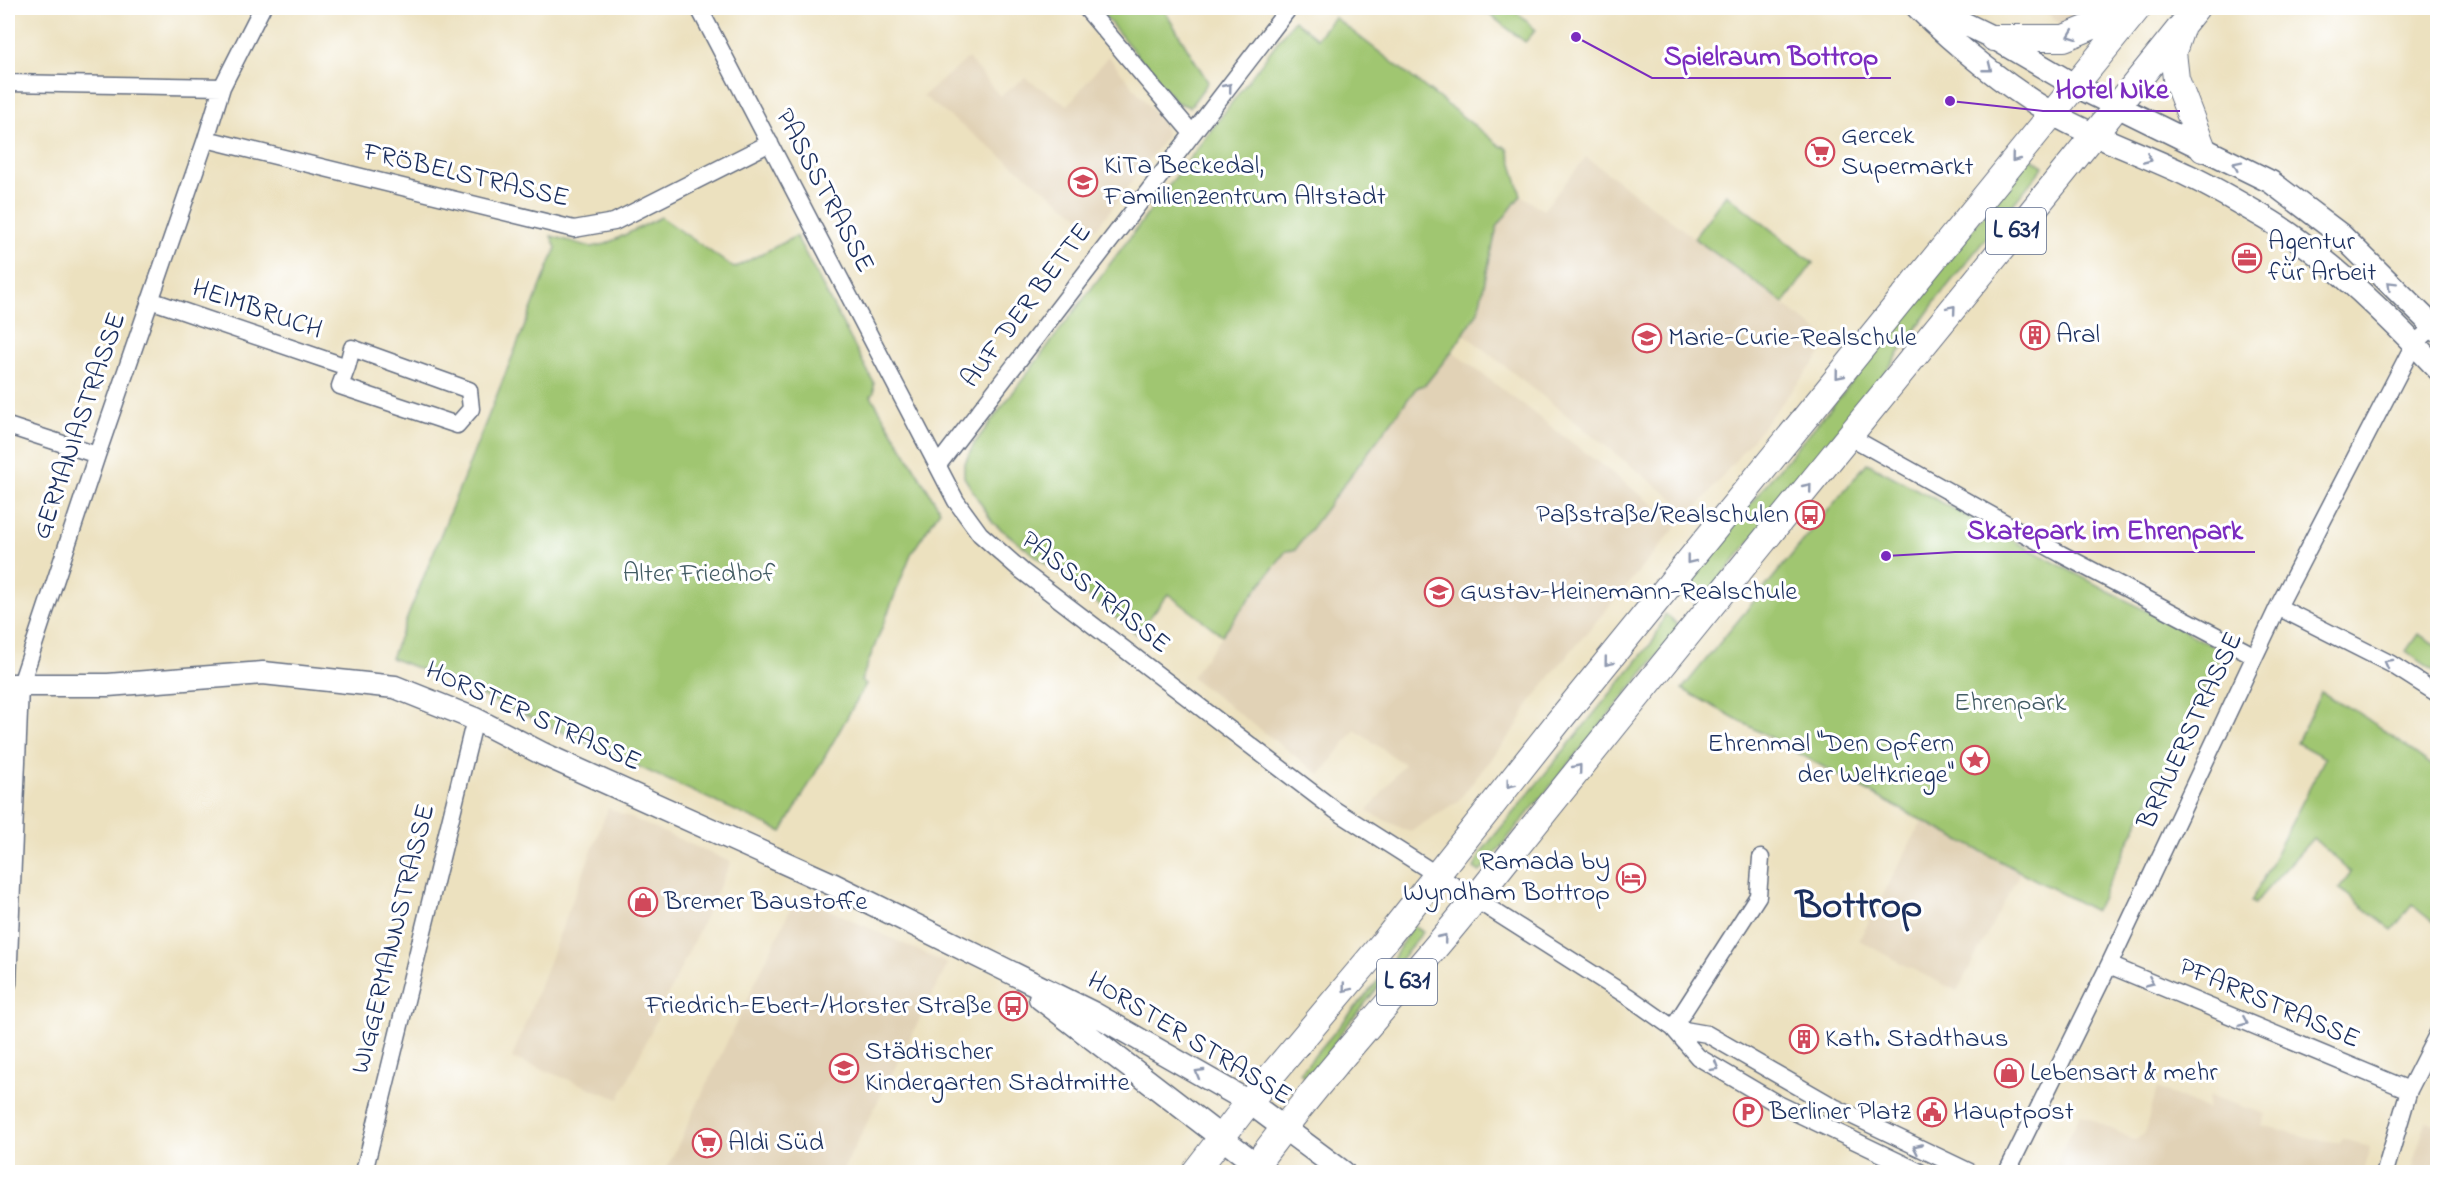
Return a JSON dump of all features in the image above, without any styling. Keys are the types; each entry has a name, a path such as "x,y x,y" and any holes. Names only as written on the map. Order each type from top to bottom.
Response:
{"main road":[{"path":"1918,8 1942,32 1970,54 2052,113 2094,135 2190,176 2273,223 2321,256 2438,369"},
{"path":"1932,8 1994,38 2116,107 2271,182 2341,235 2436,327"},
{"path":"1994,38 2064,38 2098,24 2123,8"},
{"name":"L 631","path":"1249,1102 1328,1010 1437,876 1558,722 2138,8"},
{"path":"2189,16 2173,52 2176,79 2203,149"},
{"name":"L 631","path":"1284,1129 1474,900 1616,721 2189,16"},
{"name":"HORSTER STRASSE","path":"14,686 108,685 263,673 395,687 475,718 543,754 716,830 1093,1013 1249,1102 1343,1173"},
{"name":"HORSTER STRASSE","path":"999,966 1258,1171"},
{"path":"1195,1173 1249,1102"},
{"path":"1258,1171 1284,1129"}],"street":[{"name":"GERMANIASTRASSE","path":"8,984 14,686 207,139 222,87 262,8"},
{"name":"PASSSTRASSE","path":"699,8 956,501 973,526 1022,571 1335,810 1629,997 1673,1028 1698,1057 1784,1106"},
{"path":"1086,8 1191,132"},
{"name":"AUF DER BETTE","path":"938,465 1191,132 1248,63 1289,8"},
{"path":"8,83 222,87"},
{"name":"FRÖBELSTRASSE","path":"207,139 574,229 614,222 770,143"},
{"name":"HEIMBRUCH","path":"150,300 347,367"},
{"name":"BRAUERSTRASSE","path":"2007,1173 2109,965 2278,607 2414,344 2436,327"},
{"name":"HEIMBRUCH","path":"352,348 469,390 471,409 457,425 340,386 347,367 352,348"},
{"path":"8,426 97,455"},
{"path":"1849,436 2061,554 2255,656"},
{"path":"2278,607 2391,664 2438,694"},
{"name":"WIGGERMANNSTRASSE","path":"364,1173 475,718"},
{"path":"1673,1028 1758,896 1761,858"},
{"name":"PFARRSTRASSE","path":"2109,965 2409,1090"},
{"name":"PASSSTRASSE","path":"1673,1028 1707,1034 1795,1085"},
{"path":"2385,1173 2409,1090 2438,1033"},
{"path":"1920,1173 1784,1106 1795,1085 1834,1107 1970,1173"}],"shaded area":[{"path":"2040,8 2087,8 2079,17 2062,25"},
{"name":"KiTa Beckedal, Familienzentrum Altstadt","path":"1108,56 1163,123 1167,136 1096,229 923,96 968,58 1000,96 1025,78 1068,105"},
{"name":"Marie-Curie-Realschule","path":"1586,157 1832,341 1692,514 1464,334 1478,312 1497,227 1521,195 1543,210"},
{"name":"Gustav-Heinemann-Realschule","path":"1452,351 1679,524 1555,670 1527,707 1517,726 1458,801 1410,832 1367,812 1404,764 1355,730 1320,775 1191,677 1286,551 1296,550 1417,387 1425,385"},
{"path":"608,808 731,862 619,1099 512,1058"},
{"path":"1922,821 2020,873 1957,991 1859,940"},
{"path":"797,895 948,964 842,1172 665,1172"},
{"path":"2157,1088 2207,1109 2210,1096 2266,1114 2262,1125 2341,1143 2342,1138 2370,1147 2363,1172 2069,1172 2055,1166 2080,1114 2135,1140 2144,1134"},
{"path":"2426,1121 2437,1125 2437,1172 2413,1172 2415,1162 2413,1162"}],"green space":[{"path":"1098,8 1163,8 1208,82 1190,107 1176,102"},
{"path":"1481,8 1512,8 1536,30 1525,42"},
{"path":"1334,17 1502,147 1508,149 1521,195 1497,227 1478,312 1452,351 1425,385 1417,387 1295,550 1286,551 1222,635 1168,594 1137,634 993,523 964,477 964,465 974,444 1294,20 1317,38"},
{"path":"2029,157 2044,166 1937,299 1888,369 1699,605 1681,592 1767,483 1840,397"},
{"path":"1726,194 1813,263 1784,303 1694,238"},
{"name":"Alter Friedhof","path":"661,217 734,268 796,236 874,383 874,392 871,396 940,510 911,554 861,681 866,684 782,832 450,681 391,658 556,248 551,236 591,247 606,244"},
{"name":"Ehrenpark","path":"1867,463 2222,651 2095,911 1889,803 1682,689"},
{"path":"1665,614 1681,627 1480,872 1474,868 1482,851 1654,640"},
{"path":"2418,634 2437,645 2437,673 2406,651"},
{"path":"2321,692 2359,713 2437,769 2438,919 2434,923 2412,905 2392,930 2339,888 2351,872 2313,838 2254,904 2251,902 2325,758 2297,743"},
{"path":"1412,925 1423,932 1341,1033 1311,1082 1300,1073 1387,970"}],"place":[{"name":"Spielraum Bottrop","path":"1576,37"},
{"name":"Hotel Nike","path":"1950,101"},
{"name":"Gercek Supermarkt","path":"1820,152"},
{"name":"KiTa Beckedal, Familienzentrum Altstadt","path":"1083,182"},
{"name":"Agentur für Arbeit","path":"2247,258"},
{"name":"Aral","path":"2035,335"},
{"name":"Marie-Curie-Realschule","path":"1647,338"},
{"name":"Paßstraße/Realschulen","path":"1810,515"},
{"name":"Skatepark im Ehrenpark","path":"1886,556"},
{"name":"Gustav-Heinemann-Realschule","path":"1439,592"},
{"name":"Ehrenmal \"Den Opfern der Weltkriege\"","path":"1975,760"},
{"name":"Ramada by Wyndham Bottrop","path":"1631,878"},
{"name":"Bremer Baustoffe","path":"643,902"},
{"name":"Friedrich-Ebert-/Horster Straße","path":"1013,1006"},
{"name":"Kath. Stadthaus","path":"1804,1039"},
{"name":"Städtischer Kindergarten Stadtmitte","path":"844,1068"},
{"name":"Lebensart & mehr","path":"2009,1073"},
{"name":"Berliner Platz","path":"1748,1112"},
{"name":"Hauptpost","path":"1932,1112"},
{"name":"Aldi Süd","path":"707,1143"}],"district":[{"name":"Bottrop","path":"1859,907"}]}
